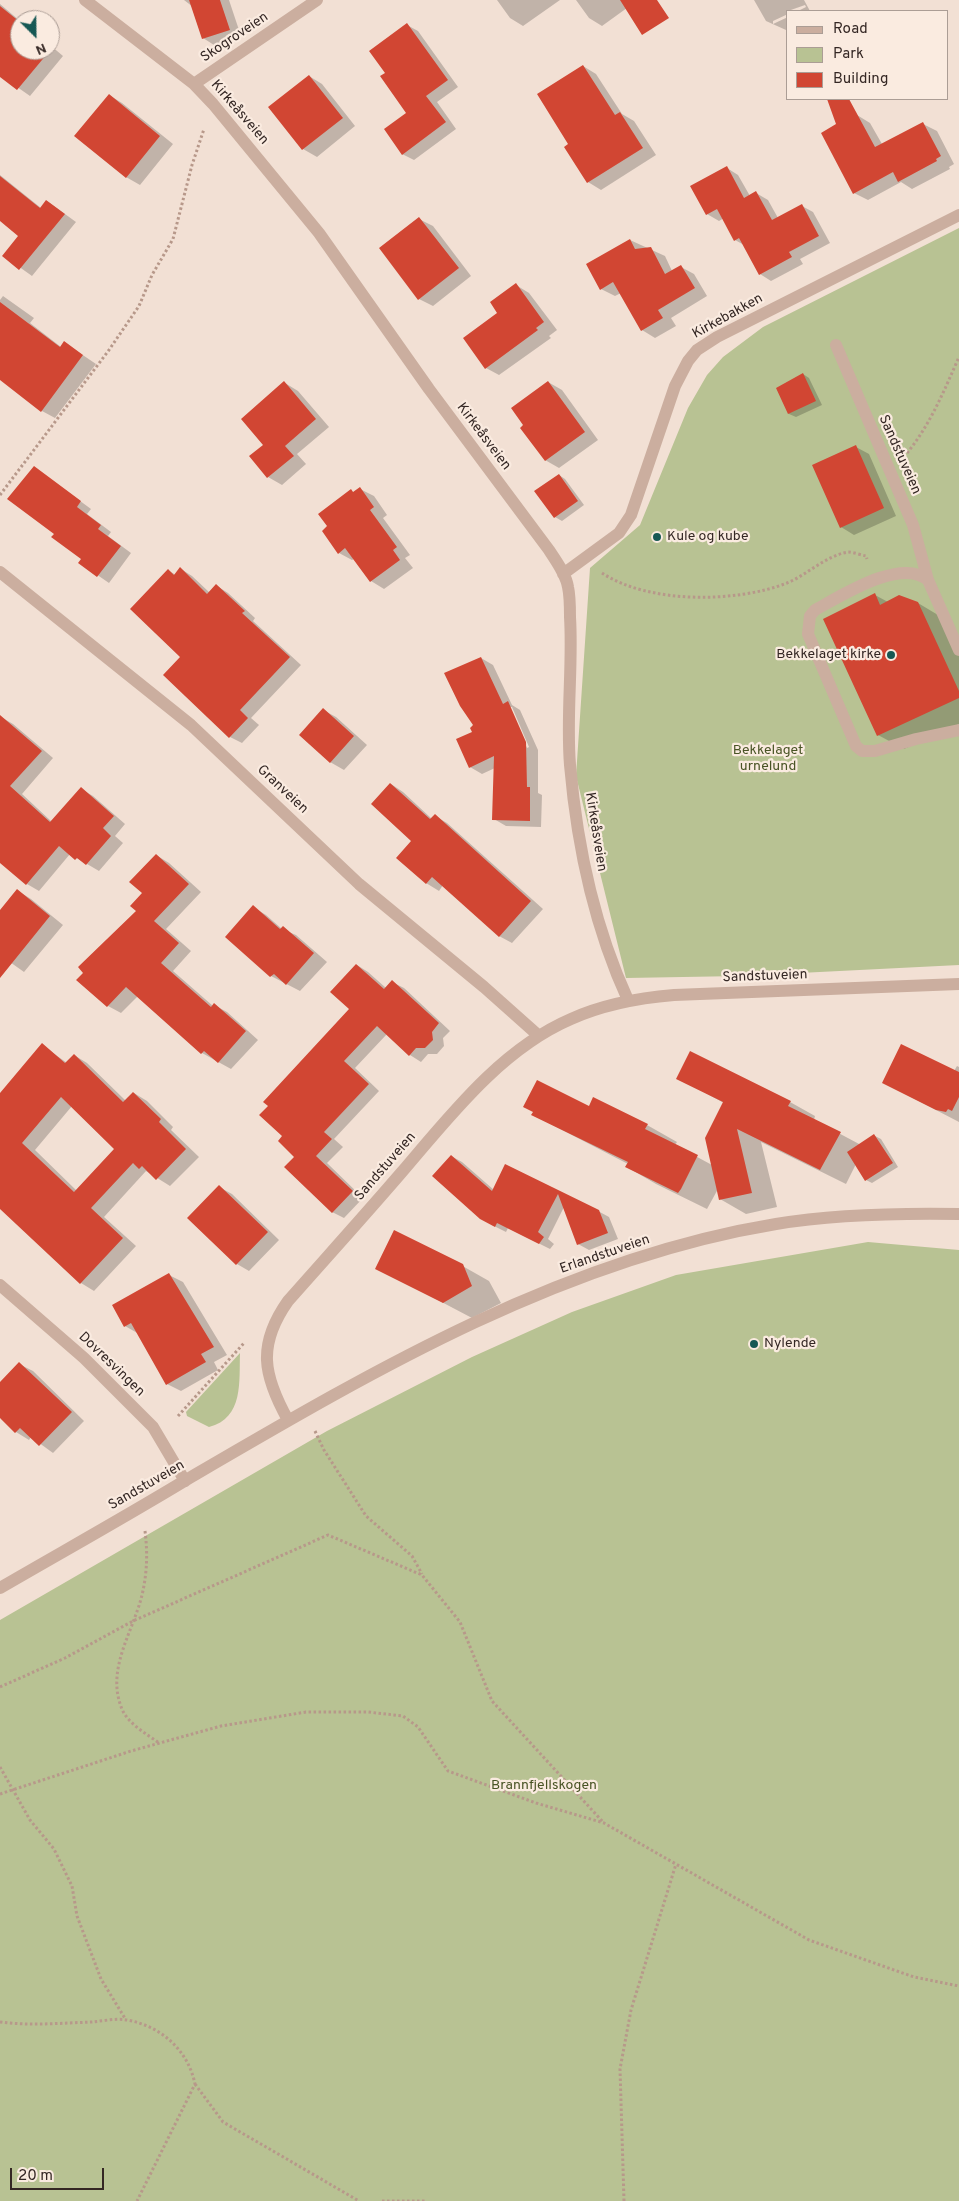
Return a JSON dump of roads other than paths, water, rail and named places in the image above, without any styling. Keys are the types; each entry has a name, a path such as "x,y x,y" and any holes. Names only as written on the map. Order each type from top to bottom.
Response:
{"street":[{"name":"Kirkeåsveien","path":"85,0 194,84 214,104 319,233 424,383 549,550 563,574 568,586 571,633 570,764 578,823 592,899 612,966 628,1000"},
{"name":"Skogroveien","path":"194,84 317,0"},
{"name":"Kirkebakken","path":"563,574 619,533 631,515 675,386 688,360 697,350 717,337 959,215"},
{"name":"Sandstuveien","path":"836,345 913,525 928,580 959,650"},
{"name":"Granveien","path":"0,572 191,724 359,884 484,987 539,1036"},
{"path":"928,580 921,574 909,573 876,579 816,610 810,616 808,634 856,746 862,751 875,751 916,739 959,730"},
{"name":"Sandstuveien","path":"0,1588 288,1420 274,1394 268,1374 266,1357 271,1330 288,1301 440,1127 498,1068 539,1036 570,1019 628,1000 674,995 959,984"},
{"name":"Erlandstuveien","path":"288,1420 393,1363 484,1319 578,1279 660,1252 738,1231 811,1220 866,1214 959,1214"},
{"name":"Dovresvingen","path":"0,1285 84,1358 153,1427 185,1481"}],"place":[{"name":"Kule og kube","path":"657,537"},
{"name":"Bekkelaget kirke","path":"891,655"},
{"name":"Nylende","path":"754,1344"}],"park label":[{"name":"Bekkelaget urnelund","path":"768,760"},
{"name":"Brannfjellskogen","path":"544,1786"}]}
